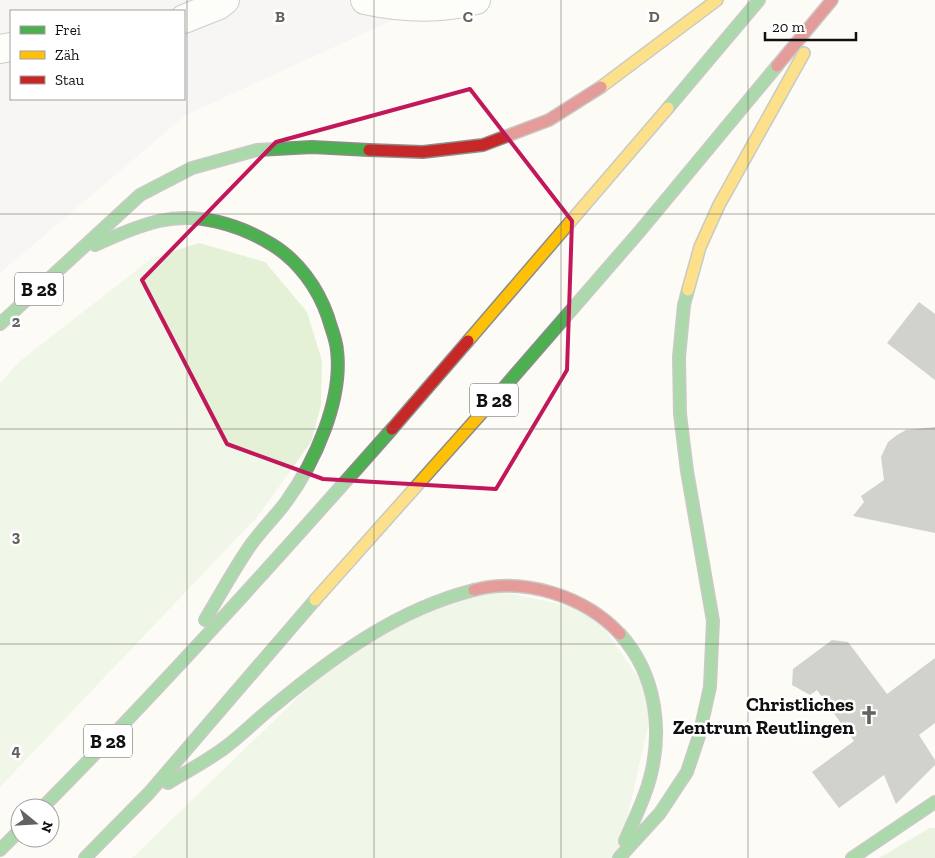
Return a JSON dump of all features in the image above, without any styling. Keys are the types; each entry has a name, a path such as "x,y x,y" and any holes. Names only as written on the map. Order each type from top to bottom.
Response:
{"main road":[{"name":"B 28","path":"0,324 140,195 192,168 257,150 312,147 423,152 483,145 549,120 610,81 717,0"},
{"name":"B 28","path":"52,798 172,674 281,555 530,272 759,0"},
{"name":"B 28","path":"85,858 149,794 311,604 528,361 833,0"},
{"name":"B 28","path":"618,858 660,813 687,772 699,736 710,688 713,621 687,471 680,414 679,357 684,305 700,247 718,205 833,0"},
{"name":"B 28","path":"78,253 142,225 181,218 227,223 264,238 283,251 301,268 317,291 329,316 337,349 334,390 326,426 308,466 280,510 251,544 172,674"},
{"path":"149,794 216,754 278,702 348,649 401,618 438,600 483,588 511,586 535,588 573,601 606,621 621,633 632,647 649,679 658,725 656,753 651,776 618,858"},
{"path":"852,858 935,802"},
{"path":"0,850 10,840"}],"street":[{"path":"185,19 218,5 225,0"},
{"path":"365,0 407,7 439,7 476,0"}],"highlighted area":[{"path":"470,89 572,221 567,370 496,489 323,479 227,444 142,280 276,142"}],"shaded area":[{"path":"0,0 460,0 402,16 186,115 0,273"}],"green space":[{"path":"199,243 265,262 307,312 322,361 321,405 311,442 258,516 0,787 0,383 20,361 152,258"},
{"path":"483,588 592,611 654,700 618,858 132,858 348,649"},
{"path":"930,828 935,828 935,858 879,858"}],"building":[{"path":"919,302 935,314 935,380 887,343"},
{"path":"935,427 935,533 853,516 864,502 861,496 884,480 881,457 888,442 906,430"},
{"name":"Christliches Zentrum Reutlingen","path":"832,640 848,642 887,694 935,658 935,723 919,735 935,760 935,765 896,804 884,775 839,808 812,772 854,741 817,690 810,695 792,685 793,669"}],"traffic: fast":[{"path":"668,108 759,0"},
{"path":"495,398 640,231 777,66"},
{"path":"0,324 140,195 192,168 257,150 312,147 369,150"},
{"path":"95,245 142,226 173,219 202,219 245,231 271,244 298,266 319,296 335,338 338,369 336,389 325,430 316,450 297,486 282,508 250,546 205,620"},
{"path":"619,858 660,813 687,772 699,736 710,687 713,621 687,471 680,414 679,357 684,305 688,290"},
{"path":"52,798 220,621 392,429"},
{"path":"168,783 223,749 320,669 368,636 419,609 446,598 474,590"},
{"path":"85,858 149,793 315,600"},
{"path":"620,634 642,668 654,705 656,725 656,745 648,785 625,841"},
{"path":"852,858 935,802"},
{"path":"0,850 10,840"}],"traffic: slow":[{"path":"601,87 717,0"},
{"path":"688,290 700,247 719,205 804,53"},
{"path":"468,341 668,108"},
{"path":"315,600 495,398"}],"traffic: jam":[{"path":"777,66 832,0"},
{"path":"369,150 423,152 483,145 549,120 601,87"},
{"path":"392,429 468,341"},
{"path":"474,590 513,586 553,593 589,609 620,634"}],"place":[{"name":"Christliches Zentrum Reutlingen","path":"869,715"}]}
